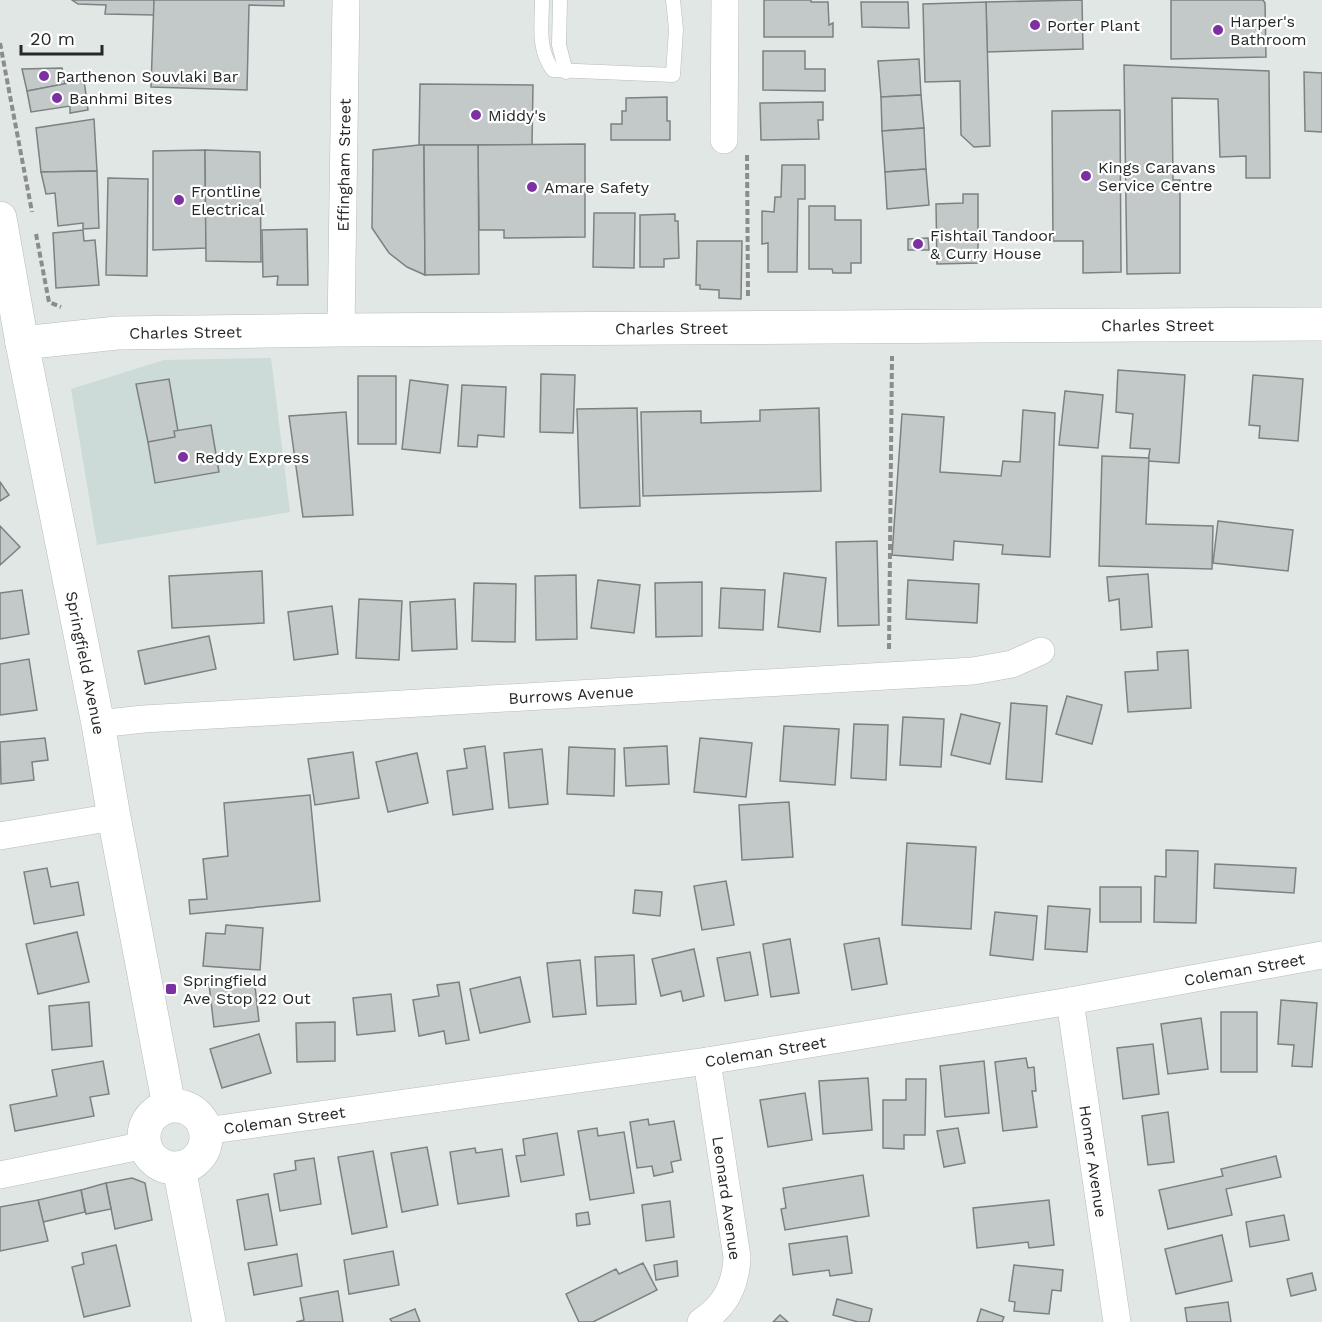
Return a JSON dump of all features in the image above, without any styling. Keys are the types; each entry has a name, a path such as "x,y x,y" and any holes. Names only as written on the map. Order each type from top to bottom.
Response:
{"street":[{"name":"Effingham Street","path":"341,330 346,0"},
{"path":"725,0 735,147"},
{"name":"Springfield Avenue","path":"0,218 22,343 98,724 170,1106"},
{"name":"Charles Street","path":"22,343 117,333 1322,324"},
{"name":"Burrows Avenue","path":"98,724 167,718 973,671 1012,664 1041,651"},
{"path":"0,836 114,817"},
{"name":"Coleman Street","path":"205,1131 707,1061 1070,1001 1322,955"},
{"name":"Homer Avenue","path":"1070,1001 1117,1322"},
{"name":"Leonard Avenue","path":"701,1322 723,1303 731,1290 736,1275 737,1257 707,1061"},
{"path":"170,1106 188,1109 202,1122 205,1131 205,1141 197,1158 179,1168 162,1165 154,1160 145,1145 144,1137 148,1120 161,1109 170,1106"},
{"path":"0,1175 145,1145"},
{"path":"179,1168 209,1322"}],"lane":[{"path":"542,0 542,44 545,59 553,70 673,75 676,29 673,0"},
{"path":"560,0 559,45 566,72"}],"path":[{"path":"0,43 49,302 58,307 69,307"},
{"path":"735,147 748,304"},
{"path":"889,650 892,352"}],"shaded area":[{"path":"271,358 290,512 97,545 71,389 164,360"}],"building":[{"path":"72,0 154,0 154,15 105,14 106,5 78,4"},
{"path":"154,0 284,0 284,6 249,5 247,90 151,87"},
{"path":"764,0 828,2 829,25 833,23 833,37 764,37"},
{"name":"Porter Plant","path":"1082,0 1083,49 987,52 986,2"},
{"name":"Harper's Bathroom","path":"1171,0 1263,0 1265,3 1266,57 1171,59"},
{"path":"861,2 908,2 909,28 862,27"},
{"path":"986,2 990,146 974,147 961,135 960,81 925,82 923,4"},
{"path":"763,51 805,51 805,69 825,69 825,91 763,90"},
{"path":"919,59 921,95 881,97 878,61"},
{"path":"1124,65 1269,71 1270,178 1246,178 1246,156 1220,157 1218,99 1172,98 1173,180 1180,180 1180,273 1127,274"},
{"name":"Parthenon Souvlaki Bar","path":"62,68 65,84 27,91 22,69"},
{"path":"1304,72 1322,73 1322,132 1305,131"},
{"name":"Banhmi Bites","path":"84,80 88,110 70,113 70,106 31,112 27,91"},
{"name":"Middy's","path":"420,84 533,85 532,145 419,145"},
{"path":"921,95 924,128 882,131 881,97"},
{"path":"667,97 670,140 611,140 611,124 622,124 622,111 626,111 626,98"},
{"path":"823,102 823,120 818,120 819,139 761,140 760,103"},
{"name":"Kings Caravans Service Centre","path":"1120,110 1121,272 1083,273 1083,241 1053,241 1052,111"},
{"path":"94,119 97,171 41,172 36,128"},
{"path":"924,128 926,169 885,172 882,131"},
{"name":"Amare Safety","path":"585,144 585,237 504,238 504,230 479,230 478,145"},
{"path":"424,145 425,275 407,267 389,253 372,228 373,150"},
{"path":"424,145 478,145 479,274 425,275"},
{"name":"Frontline Electrical","path":"205,150 206,248 153,250 153,151"},
{"path":"205,150 260,152 261,262 206,261"},
{"path":"782,165 805,165 805,199 798,199 797,272 768,272 768,243 762,244 762,211 774,212 775,197 781,197"},
{"path":"926,169 929,205 887,209 885,172"},
{"path":"97,171 99,228 83,229 83,223 58,226 55,193 46,194 41,172"},
{"path":"108,178 148,179 147,276 106,275"},
{"path":"963,194 978,194 978,263 937,264 936,204 963,203"},
{"path":"809,206 835,206 835,220 861,220 861,263 851,263 851,273 833,273 832,269 809,269"},
{"path":"594,213 635,213 634,268 593,267"},
{"path":"675,214 675,221 678,221 679,258 664,259 664,267 640,267 640,215"},
{"path":"307,229 308,285 277,285 278,276 263,277 262,230"},
{"path":"83,230 84,241 95,240 99,285 56,288 53,233"},
{"name":"Fishtail Tandoor & Curry House","path":"928,238 929,250 908,250 908,239"},
{"path":"697,241 742,241 741,299 719,298 719,290 700,289 700,285 696,285"},
{"path":"1118,370 1185,375 1179,463 1148,461 1150,449 1130,448 1133,414 1116,412"},
{"path":"541,374 575,375 573,433 540,432"},
{"path":"1253,375 1303,379 1298,441 1259,438 1260,426 1249,425"},
{"path":"358,376 396,376 396,444 358,444"},
{"path":"169,379 179,437 148,442 136,384"},
{"path":"410,380 448,385 440,453 402,449"},
{"path":"462,385 506,387 504,437 478,435 477,447 458,446"},
{"path":"1065,391 1103,395 1098,448 1059,445"},
{"path":"637,408 640,506 580,508 577,409"},
{"path":"819,408 821,491 643,496 641,412 701,411 701,423 760,421 760,410"},
{"path":"1023,410 1055,413 1050,557 1002,554 1003,545 954,541 953,560 892,555 902,414 944,417 940,472 1001,476 1003,461 1020,462"},
{"path":"346,412 353,515 303,517 289,416"},
{"name":"Reddy Express","path":"211,425 219,472 155,483 148,442 175,437 174,431"},
{"path":"1102,456 1149,458 1146,524 1213,526 1212,569 1099,566"},
{"path":"0,482 9,495 0,501"},
{"path":"1218,521 1293,530 1288,571 1213,563"},
{"path":"0,526 20,547 0,565"},
{"path":"877,541 879,625 838,626 836,542"},
{"path":"262,571 264,623 172,628 169,576"},
{"path":"784,573 826,578 820,632 778,627"},
{"path":"1148,574 1152,627 1121,630 1119,599 1109,601 1107,577"},
{"path":"576,575 577,639 536,640 535,576"},
{"path":"598,580 640,585 634,633 591,628"},
{"path":"908,580 979,584 977,623 906,619"},
{"path":"702,582 702,636 656,637 655,583"},
{"path":"474,583 516,584 515,642 472,641"},
{"path":"721,588 765,590 763,630 719,628"},
{"path":"22,590 29,634 0,639 0,593"},
{"path":"359,599 402,601 399,660 356,658"},
{"path":"455,599 457,649 412,651 410,602"},
{"path":"332,606 338,654 294,660 288,612"},
{"path":"209,636 216,669 145,684 138,651"},
{"path":"1188,650 1191,708 1128,712 1125,672 1158,670 1157,652"},
{"path":"29,659 37,710 0,715 0,664"},
{"path":"1067,696 1102,705 1092,744 1056,734"},
{"path":"1011,703 1047,706 1042,782 1006,779"},
{"path":"961,714 1000,723 990,764 951,755"},
{"path":"903,717 944,719 941,767 900,765"},
{"path":"854,724 888,725 886,780 851,778"},
{"path":"784,726 839,729 835,785 780,781"},
{"path":"45,738 48,760 32,762 34,780 1,784 0,742"},
{"path":"700,738 752,743 746,797 694,792"},
{"path":"485,746 493,809 453,815 447,771 467,768 464,749"},
{"path":"667,746 669,784 626,786 624,748"},
{"path":"569,747 615,749 614,796 567,794"},
{"path":"542,749 548,804 509,808 504,753"},
{"path":"353,752 359,798 315,805 308,759"},
{"path":"417,753 428,803 388,812 376,762"},
{"path":"310,795 320,901 190,914 189,900 207,899 203,859 228,856 224,803"},
{"path":"789,802 793,857 742,860 739,805"},
{"path":"907,843 976,847 971,929 902,925"},
{"path":"1166,850 1198,851 1196,923 1154,922 1155,876 1166,877"},
{"path":"1215,864 1296,868 1294,893 1214,888"},
{"path":"47,868 51,887 78,882 84,915 34,924 24,872"},
{"path":"726,881 734,925 702,930 694,886"},
{"path":"1100,887 1141,887 1141,922 1100,922"},
{"path":"635,890 662,892 660,916 633,913"},
{"path":"1048,906 1090,909 1087,952 1045,949"},
{"path":"995,912 1037,916 1033,960 990,955"},
{"path":"226,925 263,928 260,970 203,966 206,933 225,934"},
{"path":"77,932 89,982 38,994 26,944"},
{"path":"879,938 887,984 852,990 844,944"},
{"path":"790,939 799,993 771,997 763,944"},
{"path":"694,949 704,996 683,1001 681,991 661,996 652,959"},
{"path":"750,952 758,995 725,1001 717,958"},
{"path":"634,955 636,1004 597,1006 595,957"},
{"path":"580,960 586,1014 553,1017 547,963"},
{"path":"520,977 530,1022 480,1033 470,989"},
{"path":"254,978 259,1021 214,1027 209,984"},
{"path":"459,982 469,1040 446,1044 444,1031 419,1036 413,1000 439,996 437,985"},
{"path":"391,994 395,1031 357,1035 353,998"},
{"path":"1281,1000 1317,1003 1312,1067 1292,1066 1294,1045 1278,1044"},
{"path":"89,1002 92,1046 52,1050 49,1006"},
{"path":"1221,1012 1257,1012 1257,1072 1221,1072"},
{"path":"1201,1018 1208,1069 1168,1074 1161,1024"},
{"path":"335,1022 335,1061 297,1062 296,1023"},
{"path":"259,1034 271,1073 222,1088 210,1049"},
{"path":"1153,1044 1159,1094 1123,1099 1117,1048"},
{"path":"1026,1058 1028,1068 1034,1067 1036,1091 1032,1091 1037,1127 1003,1131 995,1062"},
{"path":"103,1061 109,1094 90,1097 94,1116 15,1131 10,1105 57,1096 52,1070"},
{"path":"984,1061 989,1113 945,1117 940,1066"},
{"path":"868,1078 872,1130 823,1134 819,1081"},
{"path":"906,1079 926,1079 925,1135 904,1135 904,1149 883,1148 883,1100 906,1100"},
{"path":"805,1093 812,1140 768,1147 760,1100"},
{"path":"1168,1112 1174,1162 1148,1165 1142,1116"},
{"path":"648,1119 649,1125 674,1121 681,1160 671,1162 673,1172 654,1176 652,1166 637,1168 630,1122"},
{"path":"597,1128 598,1136 624,1132 634,1193 590,1200 578,1131"},
{"path":"958,1128 965,1163 944,1167 937,1131"},
{"path":"557,1133 564,1175 521,1182 516,1156 525,1155 523,1139"},
{"path":"427,1147 438,1205 402,1212 391,1153"},
{"path":"475,1148 476,1153 502,1149 509,1196 458,1204 450,1152"},
{"path":"373,1151 387,1227 352,1234 338,1157"},
{"path":"1276,1156 1281,1177 1226,1189 1232,1215 1168,1229 1159,1190 1223,1176 1221,1169"},
{"path":"314,1158 321,1204 280,1211 274,1174 296,1170 295,1161"},
{"path":"863,1175 869,1216 785,1230 781,1209 786,1208 783,1188"},
{"path":"132,1178 145,1183 152,1220 115,1229 106,1183"},
{"path":"106,1183 111,1209 86,1214 81,1190"},
{"path":"81,1190 85,1212 43,1222 38,1200"},
{"path":"268,1194 277,1245 245,1250 237,1200"},
{"path":"38,1200 48,1241 0,1251 0,1207"},
{"path":"1049,1200 1054,1245 1029,1248 1028,1242 977,1248 973,1208"},
{"path":"670,1201 674,1237 646,1241 642,1205"},
{"path":"588,1212 590,1224 577,1226 576,1214"},
{"path":"1284,1215 1289,1240 1250,1247 1246,1222"},
{"path":"1222,1235 1232,1281 1176,1294 1165,1249"},
{"path":"847,1236 852,1273 830,1276 829,1270 793,1275 789,1244"},
{"path":"116,1245 130,1306 84,1317 72,1267 84,1264 82,1253"},
{"path":"393,1251 399,1285 349,1294 344,1260"},
{"path":"297,1254 302,1286 254,1295 248,1263"},
{"path":"677,1261 678,1276 656,1280 654,1265"},
{"path":"643,1263 657,1290 593,1322 579,1322 566,1294 616,1269 619,1274"},
{"path":"1014,1265 1063,1270 1061,1291 1052,1290 1049,1314 1014,1311 1015,1302 1009,1301"},
{"path":"1312,1273 1316,1290 1291,1296 1287,1279"},
{"path":"338,1291 343,1322 296,1322 304,1320 300,1298"},
{"path":"837,1299 872,1309 869,1322 858,1322 833,1315"},
{"path":"1228,1302 1231,1322 1187,1322 1185,1308"},
{"path":"415,1309 420,1322 392,1322 390,1319"},
{"path":"981,1309 1004,1317 1002,1322 977,1322"},
{"path":"780,1315 788,1322 773,1322"}],"place":[{"name":"Porter Plant","path":"1035,25"},
{"name":"Harper's Bathroom","path":"1218,30"},
{"name":"Parthenon Souvlaki Bar","path":"44,76"},
{"name":"Banhmi Bites","path":"57,98"},
{"name":"Middy's","path":"476,115"},
{"name":"Kings Caravans Service Centre","path":"1086,176"},
{"name":"Amare Safety","path":"532,187"},
{"name":"Frontline Electrical","path":"179,200"},
{"name":"Fishtail Tandoor & Curry House","path":"918,244"},
{"name":"Reddy Express","path":"183,457"},
{"name":"Springfield Ave Stop 22 Out","path":"171,989"}]}
